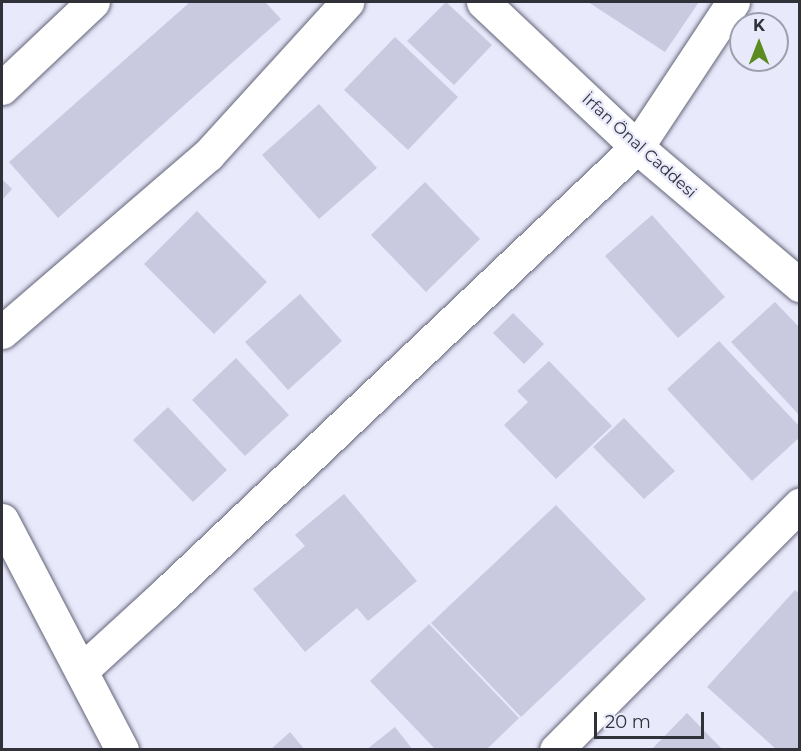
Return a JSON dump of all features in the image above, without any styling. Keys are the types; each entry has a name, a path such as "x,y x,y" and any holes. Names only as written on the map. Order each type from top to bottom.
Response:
{"street":[{"path":"2,88 93,2"},
{"path":"2,332 208,154 347,2"},
{"name":"İrfan Önal Caddesi","path":"483,2 638,147 800,285"},
{"path":"82,670 638,147 733,2"},
{"path":"556,750 800,504"},
{"path":"2,520 122,750"}],"building":[{"path":"190,2 265,2 281,19 58,218 9,162"},
{"path":"446,2 492,45 454,85 407,41"},
{"path":"588,2 699,2 665,52"},
{"path":"395,37 458,97 408,150 344,90"},
{"path":"319,104 377,168 319,219 262,155"},
{"path":"2,179 12,189 2,200"},
{"path":"425,182 480,239 426,292 371,235"},
{"path":"197,211 267,282 214,334 144,264"},
{"path":"652,215 725,297 678,338 605,256"},
{"path":"300,294 342,341 288,390 245,342"},
{"path":"775,302 800,328 800,416 731,342"},
{"path":"513,313 544,344 524,364 493,333"},
{"path":"719,341 800,427 800,437 752,481 667,389"},
{"path":"236,358 289,415 245,456 192,400"},
{"path":"549,361 612,426 556,479 504,425 528,402 517,391"},
{"path":"168,407 227,470 193,502 133,440"},
{"path":"624,418 675,471 644,499 593,447"},
{"path":"344,494 417,581 368,621 357,608 305,652 253,589 305,546 295,535"},
{"path":"556,505 646,599 521,717 431,623"},
{"path":"795,590 800,594 800,750 777,750 707,687"},
{"path":"429,624 519,718 486,750 436,750 370,681"},
{"path":"687,713 723,750 651,750"},
{"path":"395,727 413,750 366,750"},
{"path":"290,732 305,750 270,750"}]}
